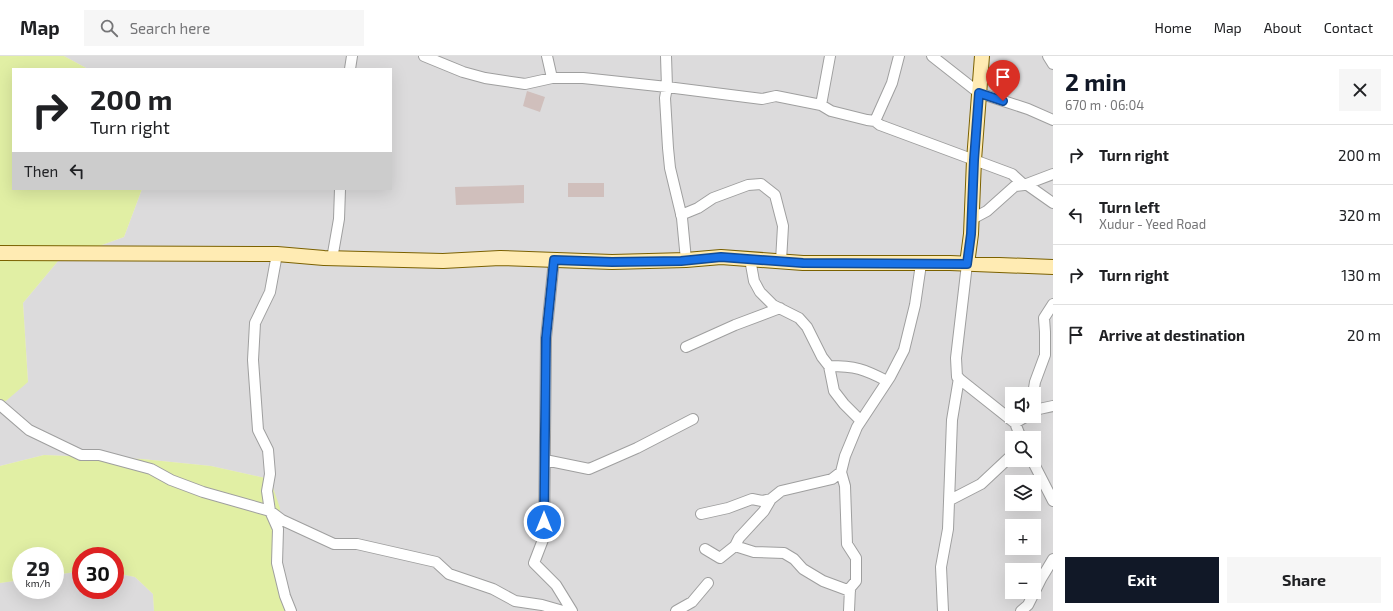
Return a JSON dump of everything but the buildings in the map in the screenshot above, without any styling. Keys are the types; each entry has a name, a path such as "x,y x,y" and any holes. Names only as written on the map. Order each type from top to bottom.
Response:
{"main road":[{"path":"967,264 971,234 974,160 982,56"},
{"path":"0,253 277,254 332,259 443,261 500,258 612,262 686,260 721,257 781,262 852,264 967,264 1053,267"}],"street":[{"path":"350,68 352,56"},
{"path":"424,56 463,72 485,78 525,84 552,78 583,78 762,99 776,96 821,105 831,111 875,121 880,125 1012,174 1053,203"},
{"path":"547,56 552,78"},
{"path":"666,56 667,87 665,98 668,148 670,168 681,215 686,260"},
{"path":"821,105 830,56"},
{"path":"875,121 892,84 899,56"},
{"path":"932,56 979,93 1028,109 1053,120"},
{"path":"1048,56 1053,64"},
{"path":"972,219 987,211 1015,186 1053,174"},
{"path":"681,215 698,208 713,198 748,185 761,184 775,195 783,226 781,262"},
{"path":"332,259 339,219 340,190"},
{"path":"277,254 270,292 255,323 253,360 258,430 268,450 270,474 267,490 270,511 278,529 277,563 285,596 291,611"},
{"path":"750,259 754,281 760,292 773,305 799,318 807,327 828,366 834,392 861,421"},
{"path":"554,260 546,338 544,537 534,563 556,586 572,611"},
{"path":"849,611 850,588 856,581 856,558 847,544 845,486 841,472 845,456 857,427 887,381 904,350 915,305 921,264"},
{"path":"967,264 956,358 957,377 1005,415"},
{"path":"1034,387 1045,355 1046,332 1044,318 1053,304"},
{"path":"686,346 780,308"},
{"path":"828,366 849,366 869,371 887,381"},
{"path":"943,611 941,567 948,529 952,420 959,378"},
{"path":"0,405 29,430 80,455 99,455 151,469 171,480 204,492 270,511 282,520 334,544 357,544 436,562 449,574 493,589 515,601 542,605 563,611"},
{"path":"1041,409 1053,406"},
{"path":"545,460 589,469 637,448 693,419"},
{"path":"1015,423 1018,431"},
{"path":"950,500 981,484 1005,462"},
{"path":"1036,467 1053,500"},
{"path":"701,514 728,508 752,500 762,501 770,499 781,491 832,479 841,472"},
{"path":"705,550 720,558 735,546 739,538 764,511 770,499"},
{"path":"735,546 754,552 784,553 794,559 803,569 823,582 850,591"},
{"path":"1021,611 1028,606 1041,579 1053,559"},
{"path":"676,611 692,602 708,583"}],"shaded area":[{"path":"64,56 1053,56 1053,611 287,611 270,479 211,466 142,459 44,455 0,466 0,406 28,381 23,303 58,261 124,237 142,190 392,190 392,68 86,68"},
{"path":"72,572 72,599 124,599 124,575 135,577 153,594 154,611 0,611 0,583 12,581 12,599 64,599 64,574"}],"green space":[{"path":"0,56 64,56 86,68 12,68 12,190 142,190 124,237 58,261 23,303 28,382 0,406"},
{"path":"44,455 142,459 211,466 270,479 280,508 277,543 287,611 154,611 153,594 135,577 124,575 124,547 72,547 72,572 64,574 64,547 12,547 12,581 0,583 0,466"}],"route":[{"path":"544,522 546,338 554,260 612,262 681,261 721,257 803,263 967,264 971,234 979,93 1003,101"}]}
